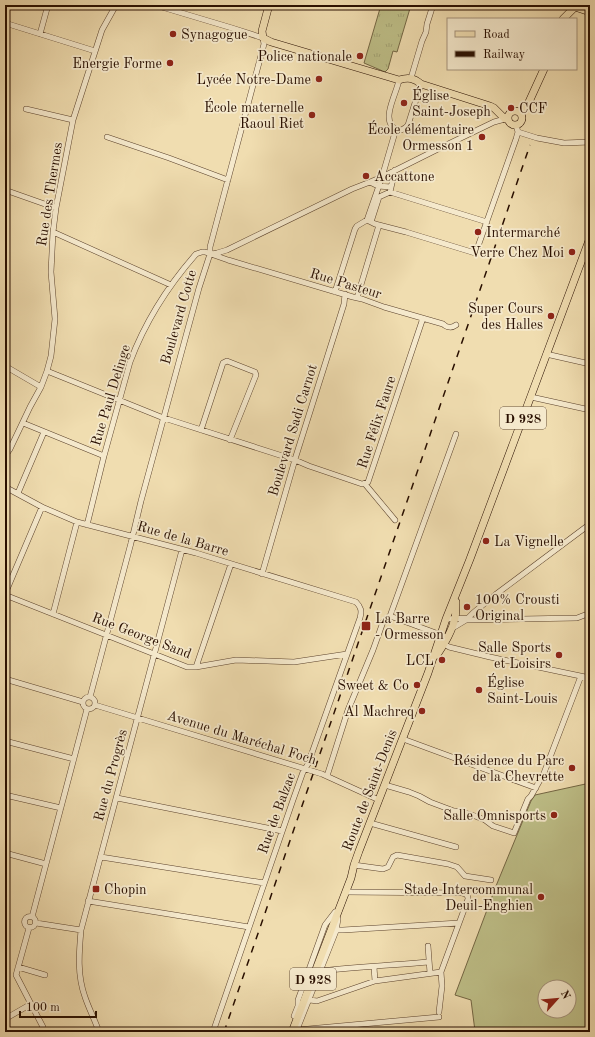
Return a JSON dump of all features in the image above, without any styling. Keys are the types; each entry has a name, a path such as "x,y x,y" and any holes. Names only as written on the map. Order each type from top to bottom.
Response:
{"main road":[{"name":"Boulevard Cotte","path":"263,38 262,31 269,5"},
{"path":"563,18 565,5"},
{"path":"564,18 572,6 590,12"},
{"path":"263,38 271,42 399,80 411,78 421,84 490,106 517,129 522,121 523,117 521,113"},
{"path":"521,113 528,104 544,70"},
{"path":"506,119 512,112 517,111 521,113"},
{"name":"D 928","path":"443,639 446,620 456,598 589,242"},
{"name":"D 928","path":"443,639 451,629 456,618 456,598"},
{"name":"Route de Saint-Denis","path":"295,1032 334,928 337,913 349,878 430,666 443,639"},
{"name":"Route de Saint-Denis","path":"337,913 346,892 349,878"}],"street":[{"path":"40,34 48,5"},
{"name":"Rue des Thermes","path":"5,456 41,387 51,356 55,319 51,272 56,208 73,120 102,30 116,5"},
{"path":"155,5 263,38"},
{"path":"411,78 433,5"},
{"path":"5,23 95,51"},
{"name":"Boulevard Cotte","path":"90,697 141,501 199,288 210,254 210,247 264,44 263,38"},
{"path":"399,80 390,108 389,119 391,125 396,129 406,128 408,125 421,84"},
{"path":"26,110 73,120"},
{"path":"210,254 227,250 494,122 506,119"},
{"path":"369,221 377,196 378,186 396,129"},
{"path":"335,292 355,229 357,226 369,221 475,253 487,222 517,129 537,138 564,143 590,142"},
{"path":"107,137 228,180"},
{"path":"385,164 389,169 394,171"},
{"path":"377,196 390,189 394,171"},
{"path":"370,182 487,222"},
{"path":"5,190 56,208"},
{"path":"357,298 379,225"},
{"path":"53,232 171,285"},
{"path":"227,250 226,255 228,260"},
{"name":"Rue Paul Delinge","path":"86,525 134,351 146,325 171,285 196,254 205,252 210,254"},
{"name":"Rue Pasteur","path":"210,254 443,324 451,328 456,325"},
{"name":"Boulevard Sadi Carnot","path":"262,574 295,460 344,304 345,294"},
{"name":"Rue Félix Faure","path":"47,371 164,418 295,460 359,484 365,484 370,479 423,318"},
{"path":"546,354 590,364"},
{"path":"200,430 223,364 227,361 255,372 256,375 230,440"},
{"path":"5,366 41,387"},
{"path":"530,397 590,410"},
{"path":"23,423 104,456"},
{"path":"18,493 44,432"},
{"path":"327,776 348,710 383,622 390,616 456,434"},
{"path":"365,484 395,520"},
{"name":"Rue de la Barre","path":"5,487 42,507 86,525 133,536 232,564 334,595 358,604"},
{"path":"5,594 42,507"},
{"path":"53,614 77,522"},
{"path":"451,629 467,619 495,595 590,524"},
{"name":"Rue du Progrès","path":"98,1032 85,997 78,964 81,930 182,550"},
{"path":"196,667 232,564"},
{"name":"Rue George Sand","path":"5,594 187,667 196,667 236,660 294,662 347,654"},
{"name":"Rue de Balzac","path":"213,1032 282,831 308,764 361,613 360,606 358,604"},
{"path":"446,620 456,618 577,618 590,613"},
{"path":"390,616 443,639 457,648 490,657 590,678"},
{"path":"385,785 409,792 454,811 475,816 485,820 493,826 514,833 528,799 544,773 581,676"},
{"path":"5,679 83,702 87,709"},
{"path":"83,702 86,698 90,697 94,700 95,705 92,709 87,709"},
{"name":"Avenue du Maréchal Foch","path":"95,705 327,776 379,800"},
{"path":"32,917 87,709"},
{"path":"403,739 536,788"},
{"path":"5,741 74,759"},
{"path":"5,795 61,808"},
{"path":"116,798 282,831"},
{"path":"370,823 456,847"},
{"path":"5,853 46,864"},
{"path":"354,865 383,869 388,867 393,857 397,855 448,864 457,867 465,876 491,880"},
{"path":"101,857 264,883"},
{"path":"295,1032 439,1015 442,986 441,972 460,923 468,899 467,895 464,893 346,892"},
{"path":"88,902 249,927"},
{"name":"Route de Saint-Denis","path":"288,1032 325,925 337,913"},
{"path":"29,928 25,925 24,921 27,917 32,917"},
{"path":"32,917 36,923"},
{"path":"36,923 81,930"},
{"path":"36,923 33,927 29,928 16,975 30,1004 44,1027 43,1032"},
{"path":"334,928 343,930 460,923"},
{"name":"Route de Saint-Denis","path":"295,1032 310,1000 321,971 334,928"},
{"path":"428,946 430,974"},
{"path":"321,971 353,967 374,967 429,962"},
{"path":"18,967 45,974"},
{"path":"374,967 375,982"},
{"path":"310,1000 316,1001 375,982 441,972"},
{"path":"5,1019 30,1004"}],"green space":[{"path":"381,5 411,5 397,52 393,51 388,69 385,72 364,63"},
{"name":"Stade Intercommunal Deuil-Enghien","path":"590,783 590,1030 583,1032 475,1031 471,1000 455,995 496,886 531,801 535,795"}],"railway":[{"path":"224,1032 530,145"}],"place":[{"name":"Synagogue","path":"173,34"},
{"name":"Police nationale","path":"360,56"},
{"name":"Energie Forme","path":"170,63"},
{"name":"Lycée Notre-Dame","path":"319,79"},
{"name":"Église Saint-Joseph","path":"404,103"},
{"name":"CCF","path":"511,108"},
{"name":"École maternelle Raoul Riet","path":"312,115"},
{"name":"École élémentaire Ormesson 1","path":"482,137"},
{"name":"Accattone","path":"366,176"},
{"name":"Intermarché","path":"478,232"},
{"name":"Verre Chez Moi","path":"572,252"},
{"name":"Super Cours des Halles","path":"551,316"},
{"name":"La Vignelle","path":"486,541"},
{"name":"100% Crousti Original","path":"467,607"},
{"name":"La Barre - Ormesson","path":"366,626"},
{"name":"Salle Sports et Loisirs","path":"559,655"},
{"name":"LCL","path":"442,660"},
{"name":"Sweet & Co","path":"417,685"},
{"name":"Église Saint-Louis","path":"479,690"},
{"name":"Al Machreq","path":"422,711"},
{"name":"Résidence du Parc de la Chevrette","path":"572,768"},
{"name":"Salle Omnisports","path":"554,815"},
{"name":"Chopin","path":"96,889"},
{"name":"Stade Intercommunal Deuil-Enghien","path":"541,897"}]}
